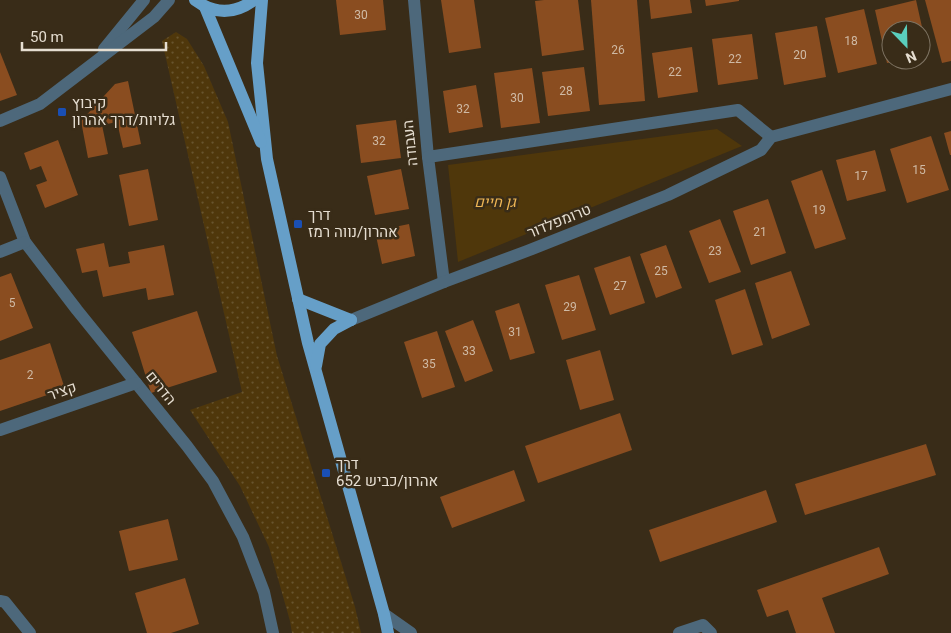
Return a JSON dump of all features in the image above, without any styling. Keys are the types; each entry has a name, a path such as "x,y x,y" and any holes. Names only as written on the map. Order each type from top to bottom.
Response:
{"main road":[{"path":"200,3 215,10 226,11 247,6 254,0"},
{"path":"262,0 257,63 267,158 308,343 388,633"},
{"path":"200,3 238,84 267,158"},
{"path":"298,299 351,320"},
{"path":"315,369 320,344 334,330 351,320"}],"street":[{"path":"88,68 144,0"},
{"path":"0,121 40,104 154,17 169,0"},
{"name":"העבודה","path":"414,0 428,157 444,282"},
{"name":"טרומפלדור","path":"351,320 668,195 761,150 771,137 951,89"},
{"path":"428,157 738,110 771,137"},
{"name":"הדרים","path":"0,177 26,242 76,310 213,480 243,537 264,592 273,633"},
{"path":"0,252 26,242"},
{"name":"קציר","path":"0,430 136,383"},
{"path":"0,601 6,602 30,633"},
{"path":"384,614 411,633"},
{"path":"679,633 703,625 711,633"}],"green space":[{"path":"176,32 187,39 204,66 228,122 277,356 355,607 361,633 292,633 269,547 240,486 190,410 242,392 162,41"},
{"name":"גן חיים","path":"717,129 742,146 458,262 448,165"}],"building":[{"path":"336,0 383,0 386,30 340,35"},
{"path":"441,0 474,0 481,48 449,53"},
{"path":"578,0 584,50 542,56 535,1"},
{"path":"591,0 637,0 645,101 599,105"},
{"path":"649,0 690,0 692,13 651,19"},
{"path":"705,0 739,0 739,1 706,6"},
{"path":"916,0 920,20 881,20 881,36 875,10"},
{"path":"925,0 951,0 951,61 942,63"},
{"path":"864,9 877,64 838,73 825,18"},
{"path":"817,26 826,77 784,85 775,33"},
{"path":"752,34 758,79 718,85 712,39"},
{"path":"692,47 698,92 658,98 652,53"},
{"path":"0,52 17,95 0,101"},
{"path":"584,67 590,111 548,116 542,72"},
{"path":"532,68 540,123 501,128 494,73"},
{"path":"128,81 141,144 123,148 117,122 102,125 108,154 88,158 81,121 115,84"},
{"path":"476,85 483,127 449,133 443,91"},
{"path":"396,120 401,158 361,163 356,125"},
{"path":"951,131 951,155 950,155 944,133"},
{"path":"931,136 949,190 907,203 890,149"},
{"path":"58,140 78,195 45,208 36,185 47,181 41,166 30,170 24,153"},
{"path":"875,150 886,191 847,201 836,160"},
{"path":"148,169 158,220 129,226 119,175"},
{"path":"401,169 409,209 375,215 367,176"},
{"path":"822,170 846,239 815,249 791,181"},
{"path":"768,199 786,253 751,265 733,211"},
{"path":"720,219 741,272 709,283 689,231"},
{"path":"409,224 415,256 382,264 375,231"},
{"path":"104,243 109,267 130,263 128,252 164,245 174,295 148,300 146,288 103,297 97,270 82,273 76,249"},
{"path":"666,245 682,288 656,298 640,254"},
{"path":"630,256 645,303 610,315 594,268"},
{"path":"791,271 810,325 772,339 755,283"},
{"path":"11,273 33,328 0,341 0,277"},
{"path":"579,275 596,330 562,340 545,285"},
{"path":"745,289 763,345 732,355 715,300"},
{"path":"519,303 535,353 510,360 495,311"},
{"path":"197,311 217,372 151,393 132,332"},
{"path":"473,320 493,371 465,382 445,331"},
{"path":"437,331 455,387 422,398 404,342"},
{"path":"50,343 65,389 0,411 0,360"},
{"path":"600,350 614,400 580,410 566,360"},
{"path":"620,413 632,450 538,483 525,446"},
{"path":"926,444 936,475 805,515 795,484"},
{"path":"514,470 525,501 452,528 440,497"},
{"path":"766,490 777,522 660,562 649,530"},
{"path":"168,519 178,560 129,571 119,531"},
{"path":"879,547 889,574 822,598 835,633 796,633 788,610 767,617 757,590"},
{"path":"185,578 199,624 171,633 147,633 135,593"}],"place":[{"name":"קיבוץ גלויות/דרך אהרון","path":"62,112"},
{"name":"דרך אהרון/נווה רמז","path":"298,224"},
{"name":"דרך אהרון/כביש 652","path":"326,473"}]}
